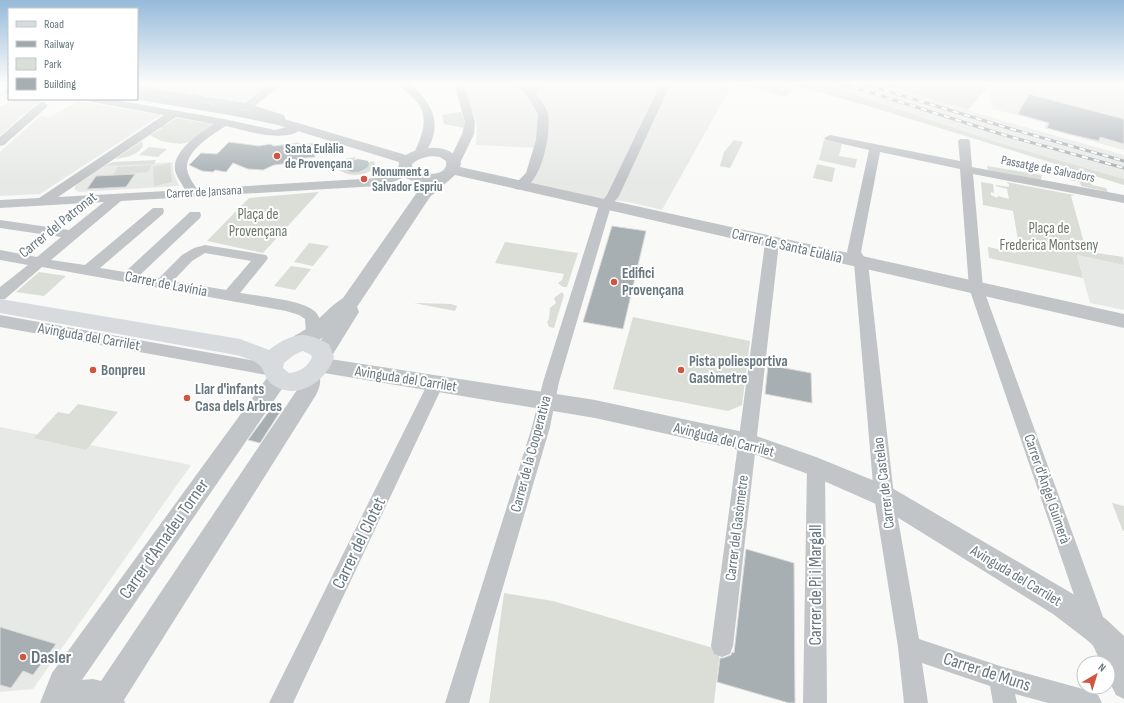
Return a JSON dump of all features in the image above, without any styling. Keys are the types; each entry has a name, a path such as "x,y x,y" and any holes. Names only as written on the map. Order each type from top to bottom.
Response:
{"main road":[{"name":"Avinguda del Carrilet","path":"0,306 240,347"},
{"path":"240,347 258,345 309,353"},
{"path":"240,347 265,358 284,380 297,381 309,353"},
{"path":"275,370 277,356 309,353"}],"street":[{"path":"0,143 31,116"},
{"path":"42,201 170,116"},
{"path":"190,116 275,133 284,132 298,127"},
{"path":"253,116 282,122 411,162 439,152 450,156 449,170"},
{"path":"277,116 282,122"},
{"path":"423,187 414,178 411,162 430,126 428,116"},
{"path":"59,703 78,695 91,694 100,695 109,701 309,390 309,353 351,312 350,303 423,187 438,183 449,170 468,134 470,122 468,116"},
{"path":"518,186 532,174 542,140 543,116"},
{"name":"Carrer de la Cooperativa","path":"457,703 542,427 551,382 605,205 613,196 651,116"},
{"path":"192,192 181,170 182,160 195,143 224,122"},
{"name":"Passatge de Salvadors","path":"830,138 966,168 1124,199"},
{"name":"Carrer d'Àngel Guimerà","path":"964,141 976,288 1097,630 1124,687"},
{"name":"Carrer de Castelao","path":"875,148 854,252 861,263 884,496 909,647 916,703"},
{"name":"Carrer de Jansana","path":"0,204 378,182 390,179 411,162"},
{"name":"Carrer de Santa Eulàlia","path":"449,170 1124,321"},
{"name":"Carrer del Patronat","path":"0,295 120,196"},
{"path":"89,270 158,211"},
{"path":"129,277 195,215"},
{"path":"0,224 73,235"},
{"name":"Carrer del Gasòmetre","path":"722,646 772,243"},
{"path":"162,284 192,254 199,250 205,249 260,258 229,296"},
{"name":"Carrer de Lavínia","path":"0,255 129,277 306,312 314,321 309,353"},
{"name":"Avinguda del Carrilet","path":"0,321 275,370"},
{"name":"Avinguda del Carrilet","path":"309,353 436,383 595,409 748,443 816,467 884,496 1063,604 1097,630 1124,655"},
{"name":"Carrer d'Amadeu Torner","path":"55,703 62,683 275,370"},
{"name":"Carrer del Clotet","path":"281,703 436,383"},
{"name":"Carrer de Pi i Margall","path":"815,703 816,467"},
{"name":"Carrer de Muns","path":"909,647 1000,678 1090,703"},
{"path":"1000,678 1005,703"}],"shaded area":[{"path":"0,116 23,116 0,136"},
{"path":"40,116 160,116 40,194 0,196 0,152"},
{"path":"474,116 715,116 662,210 628,202 589,197 530,184 535,176 543,148 476,145 477,125"},
{"path":"918,116 987,116 1124,155 1124,179 1000,143"},
{"path":"1019,116 1124,116 1124,150 1044,128 1046,123"},
{"path":"358,159 368,161 368,167 362,171 354,173 345,169 344,166 349,162"},
{"path":"173,162 173,171 179,186 79,192 74,189 77,184 104,166"},
{"path":"1077,255 1124,265 1124,310 1090,303"},
{"path":"0,427 191,465 33,689 0,692"}],"green space":[{"path":"442,116 463,116 465,128 444,124"},
{"path":"900,116 918,116 1000,143 1124,179 1124,185"},
{"path":"176,118 213,124 189,142 180,144 161,141 150,135 162,128 160,127 163,125 166,125"},
{"path":"734,140 743,142 730,168 720,166 724,152"},
{"path":"824,140 842,144 839,156 857,159 855,168 819,160"},
{"path":"142,141 143,146 135,154 115,159"},
{"path":"149,147 167,149 158,157 139,155"},
{"path":"355,157 356,159 344,166 347,171 356,173 361,172 368,167 369,162 374,161 376,167 368,172 357,175 347,174 338,169 338,164 345,159"},
{"path":"156,160 154,164 104,166 113,162"},
{"path":"170,163 172,182 154,186 153,167"},
{"path":"817,164 835,168 832,182 813,178"},
{"path":"152,165 148,172 113,175 118,167"},
{"path":"987,166 1042,175 1041,180 988,170"},
{"path":"1070,176 1091,180 1092,185 1106,188 1108,192 1081,186 1080,182 1070,180"},
{"name":"Plaça de Frederica Montseny","path":"981,182 993,184 994,193 991,192 991,195 997,198 998,196 1009,199 1007,189 996,186 1009,187 1009,184 1006,182 1074,195 1071,196 1086,250 1090,252 1123,257 1124,265 1077,255 1083,278 989,258 988,247 1016,253 1020,252 1013,211 983,205"},
{"name":"Plaça de Provençana","path":"319,192 263,253 207,241 249,198"},
{"path":"505,242 578,253 567,287 563,287 558,283 562,280 564,274 495,263"},
{"path":"309,243 329,246 313,266 294,262"},
{"path":"291,266 311,269 295,290 274,286"},
{"path":"39,272 66,276 44,296 16,292"},
{"path":"562,292 564,295 554,328 549,327 547,322 549,319 550,308 556,303 554,298"},
{"path":"414,303 451,304 457,306 455,311"},
{"name":"Pista poliesportiva Gasòmetre","path":"633,317 750,341 742,405 728,411 613,389"},
{"path":"78,404 118,412 86,450 34,438 58,412 69,414"},
{"path":"1112,503 1124,506 1124,531 1123,531"},
{"path":"504,593 553,601 720,650 714,703 489,703"}],"building":[{"path":"1024,116 1112,116 1124,119 1124,144 1100,137 1099,141 1047,128 1049,123"},
{"path":"229,142 259,146 297,143 303,145 314,143 315,157 305,158 298,162 274,165 263,170 248,169 233,163 226,172 215,170 213,172 202,171 189,165 201,153 217,154"},
{"path":"135,174 126,187 87,189 96,176"},
{"name":"Edifici Provençana","path":"612,226 646,231 623,329 583,322"},
{"path":"768,365 811,373 812,403 765,394"},
{"path":"270,410 280,412 260,443 248,440"},
{"path":"746,549 794,563 795,703 789,703 717,682 720,658 731,655 732,652 734,653"},
{"name":"Dasler","path":"0,627 56,644 33,675 23,671 11,688 0,685"}],"railway":[{"path":"944,116 1004,135 1124,168"},
{"path":"968,116 1124,161"}],"place":[{"name":"Santa Eulàlia de Provençana","path":"277,156"},
{"name":"Monument a Salvador Espriu","path":"364,179"},
{"name":"Edifici Provençana","path":"614,282"},
{"name":"Bonpreu","path":"93,370"},
{"name":"Pista poliesportiva Gasòmetre","path":"681,370"},
{"name":"Llar d'infants Casa dels Arbres","path":"187,398"},
{"name":"Dasler","path":"23,657"}]}
